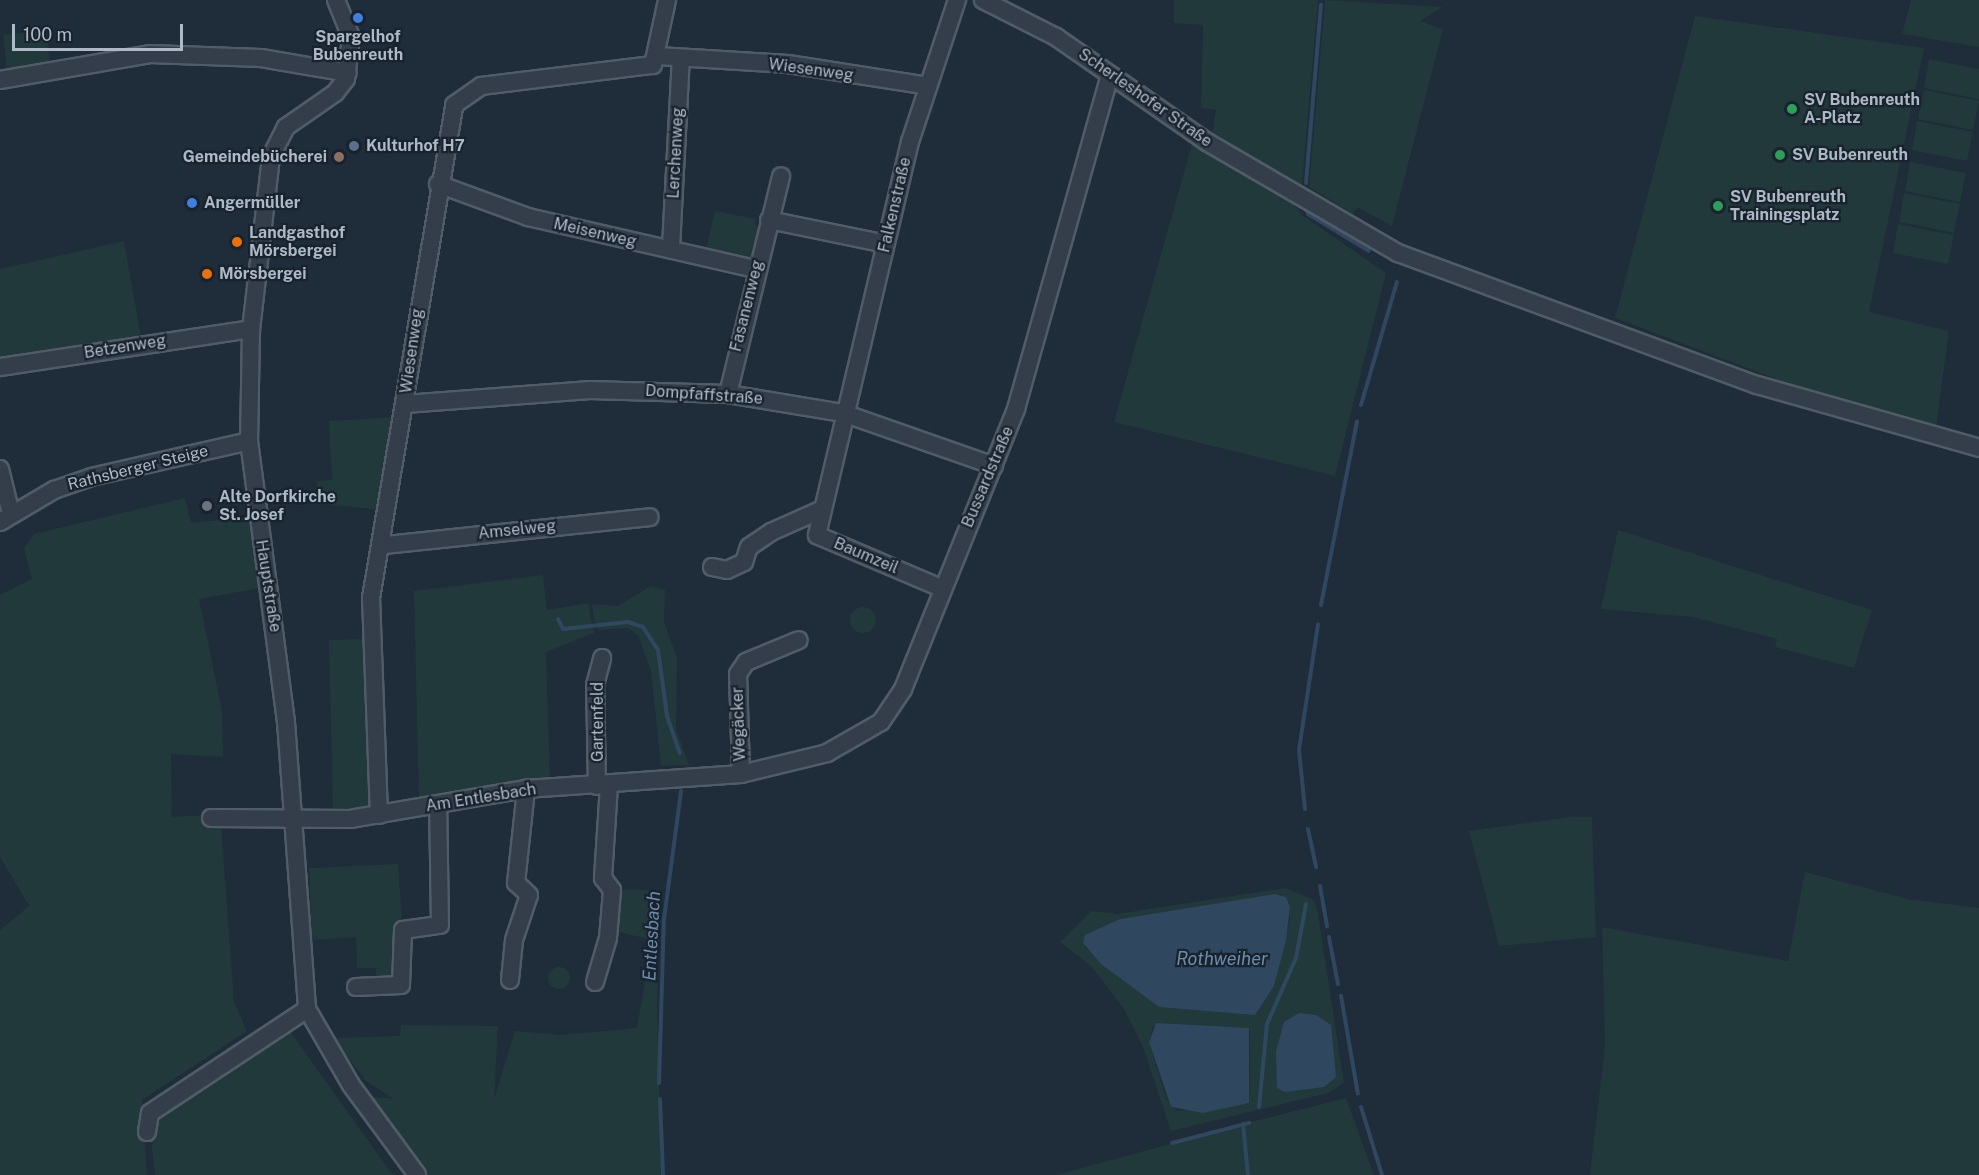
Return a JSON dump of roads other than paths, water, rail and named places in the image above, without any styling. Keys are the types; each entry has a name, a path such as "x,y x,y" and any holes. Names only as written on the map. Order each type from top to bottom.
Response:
{"street":[{"path":"0,80 150,54 261,57 348,73 351,37 336,0"},
{"path":"658,56 667,0"},
{"name":"Falkenstraße","path":"843,412 928,86 957,0"},
{"name":"Scherleshofer Straße","path":"983,0 1056,37 1207,142 1398,253 1463,279 1757,385 1979,448"},
{"name":"Wiesenweg","path":"379,815 371,598 385,544 438,184 454,105 465,93 512,81 639,71 653,65 658,56 788,64 928,86"},
{"name":"Lerchenweg","path":"671,247 681,59"},
{"name":"Hauptstraße","path":"348,73 335,93 297,117 279,137 268,176 251,329 249,441 294,816 307,1009 351,1085 417,1175"},
{"name":"Bussardstraße","path":"741,774 827,753 881,722 903,689 941,588 994,466 1024,385 1110,75"},
{"name":"Fasanenweg","path":"728,394 755,269 781,176"},
{"name":"Meisenweg","path":"438,184 528,217 671,247 755,269"},
{"path":"769,220 886,244"},
{"name":"Betzenweg","path":"0,367 251,329"},
{"name":"Dompfaffstraße","path":"405,404 590,390 728,394 843,412 994,466"},
{"name":"Baumzeil","path":"843,412 817,535 941,588"},
{"name":"Rathsberger Steige","path":"6,518 54,490 91,477 249,441"},
{"path":"0,469 6,518"},
{"path":"712,567 726,570 744,562 749,547 770,528 823,509"},
{"name":"Amselweg","path":"385,544 650,517"},
{"path":"749,547 758,562"},
{"name":"Wegäcker","path":"741,774 738,674 746,662 799,640"},
{"name":"Gartenfeld","path":"595,982 608,938 612,890 603,878 603,786 595,684 602,658"},
{"name":"Am Entlesbach","path":"210,818 379,815 526,789 603,786 741,774"},
{"path":"510,980 514,940 530,895 516,883 526,789"},
{"path":"356,987 401,985 403,930 440,925 438,804"},
{"path":"147,1132 150,1113 307,1009"}],"water":[{"name":"Rothweiher","path":"1275,894 1286,897 1290,907 1286,940 1274,986 1255,1015 1159,1007 1101,964 1083,943 1085,935 1120,919"},
{"path":"1299,1013 1316,1015 1331,1025 1336,1077 1324,1087 1285,1092 1277,1088 1276,1052 1284,1022"},
{"path":"1156,1023 1249,1028 1249,1103 1203,1113 1171,1107 1149,1042"}],"waterway":[{"path":"1306,183 1321,5"},
{"path":"1305,206 1308,214 1369,251"},
{"path":"1361,405 1397,282"},
{"path":"1321,605 1357,422"},
{"name":"Entlesbach","path":"558,619 563,629 628,622 643,627 658,650 667,716 680,753"},
{"path":"1305,809 1299,750 1318,624"},
{"name":"Entlesbach","path":"659,1083 664,919 681,791"},
{"path":"1308,829 1316,867"},
{"path":"1320,886 1327,926"},
{"path":"1259,1107 1267,1024 1296,958 1306,904"},
{"path":"1329,937 1338,984"},
{"path":"1341,996 1358,1094"},
{"path":"660,1099 663,1175"},
{"path":"1361,1107 1382,1175"},
{"path":"1172,1143 1249,1123"},
{"path":"1243,1124 1248,1175"}],"place":[{"name":"Spargelhof Bubenreuth","path":"358,18"},
{"name":"SV Bubenreuth A-Platz","path":"1792,109"},
{"name":"Kulturhof H7","path":"354,146"},
{"name":"SV Bubenreuth","path":"1780,155"},
{"name":"Gemeindebücherei","path":"339,157"},
{"name":"Angermüller","path":"192,203"},
{"name":"SV Bubenreuth Trainingsplatz","path":"1718,206"},
{"name":"Landgasthof Mörsbergei","path":"237,242"},
{"name":"Mörsbergei","path":"207,274"},
{"name":"Alte Dorfkirche St. Josef","path":"207,506"}]}
